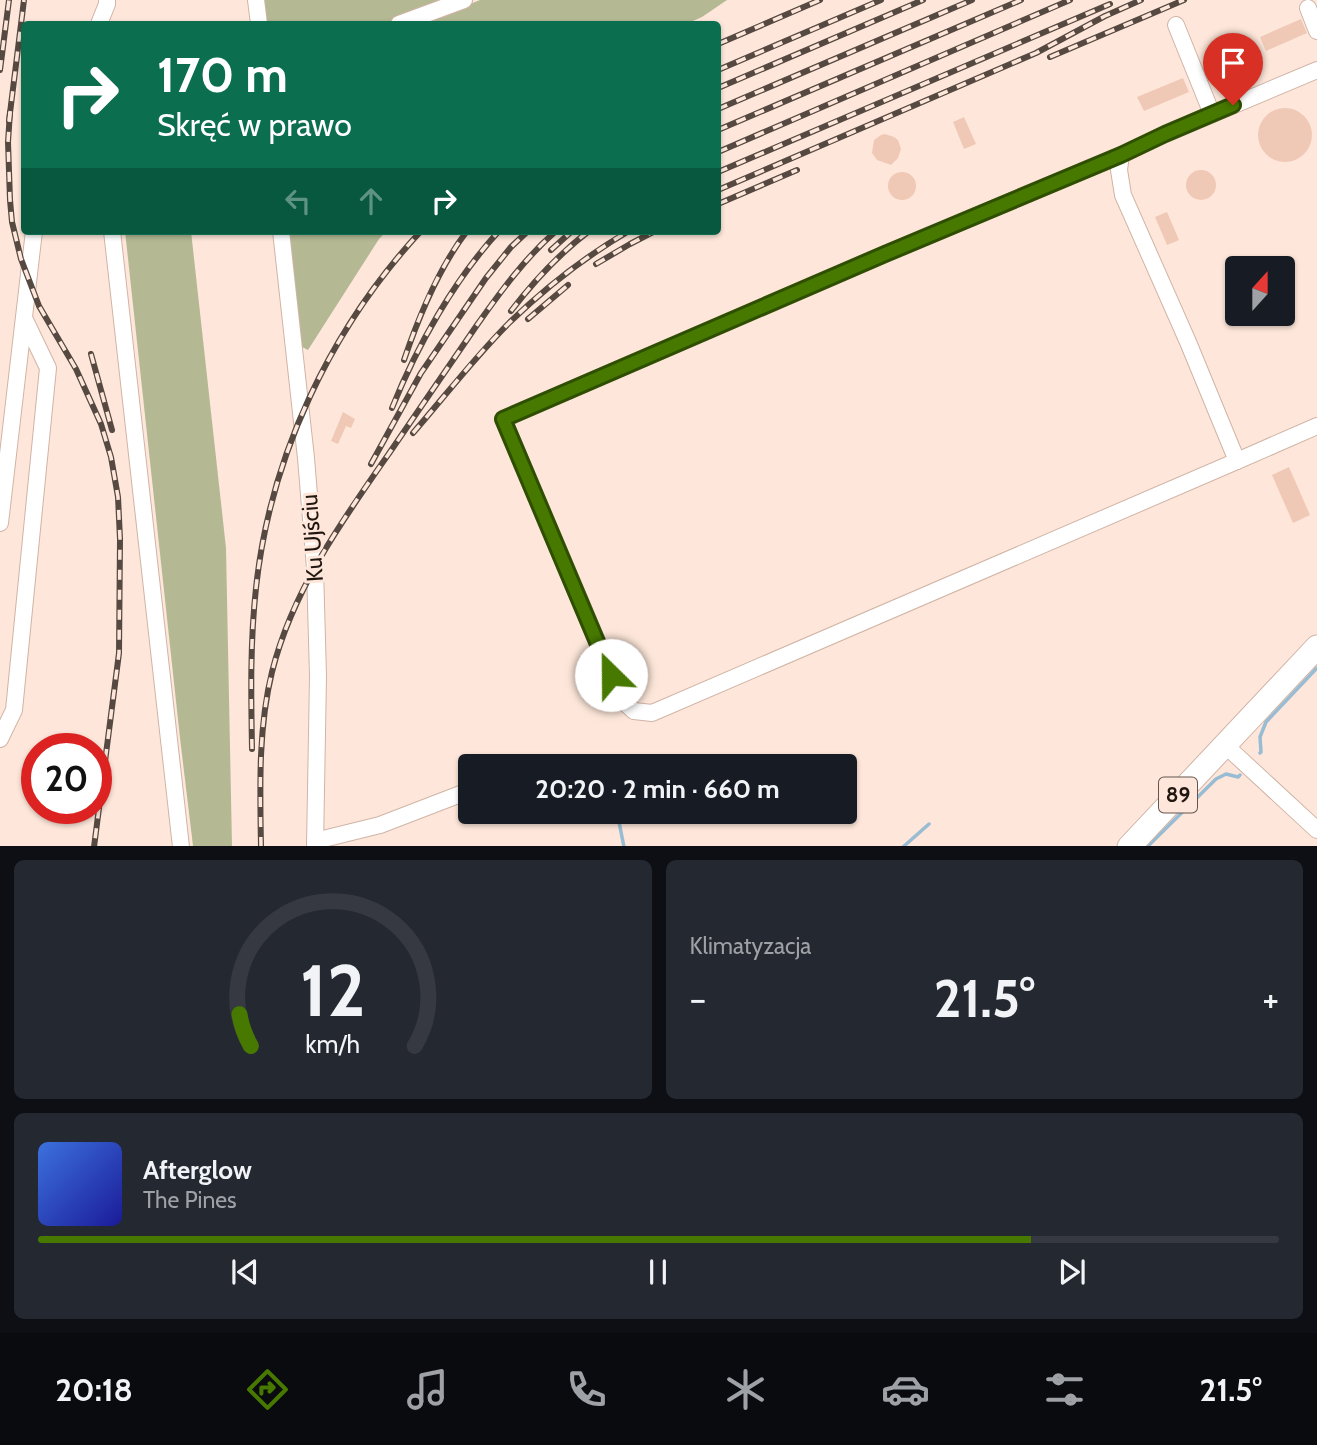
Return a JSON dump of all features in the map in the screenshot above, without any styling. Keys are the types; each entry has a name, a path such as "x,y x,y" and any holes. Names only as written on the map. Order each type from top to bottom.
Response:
{"highway":[{"name":"89","path":"1129,846 1317,647"}],"street":[{"path":"100,21 107,0"},
{"path":"256,0 259,21"},
{"path":"407,21 464,0"},
{"path":"1308,8 1317,31"},
{"path":"1176,25 1212,114"},
{"path":"1317,70 503,419 622,700 634,711 652,713 1317,426"},
{"path":"1121,155 1119,170 1123,195 1237,461"},
{"path":"0,523 34,235"},
{"path":"112,235 181,846"},
{"name":"Ku Ujściu","path":"281,235 315,568 318,676 315,844"},
{"path":"0,739 14,710 48,368 24,318"},
{"path":"1225,745 1317,830"},
{"path":"315,844 380,825 458,795"}],"green space":[{"path":"260,0 447,0 394,21 264,21"},
{"path":"480,0 727,0 693,21 428,21"},
{"path":"125,235 191,235 226,548 232,846 193,846"},
{"path":"288,235 383,235 308,350 300,346"}],"building":[{"path":"1301,19 1307,33 1266,51 1260,37"},
{"path":"1183,78 1189,92 1144,111 1137,97"},
{"path":"1285,108 1304,116 1312,135 1304,154 1285,162 1266,154 1258,135 1266,116"},
{"path":"964,117 976,144 964,149 953,122"},
{"path":"885,134 898,140 901,149 898,158 891,165 877,160 872,153 874,140"},
{"path":"1201,170 1212,174 1216,185 1212,196 1201,200 1190,196 1186,185 1190,174"},
{"path":"902,172 912,176 916,186 912,196 902,200 892,196 888,186 892,176"},
{"path":"1167,212 1179,240 1167,245 1155,217"},
{"path":"343,412 355,419 351,428 346,426 338,444 331,441"},
{"path":"1289,467 1310,515 1293,523 1272,475"}],"waterway":[{"path":"1260,753 1260,737 1266,722 1317,668"},
{"path":"1148,846 1216,779 1226,774 1238,777 1240,775"},
{"path":"619,824 624,846"},
{"path":"904,846 929,824"}],"railway":[{"path":"0,70 9,0"},
{"path":"21,21 24,0"},
{"path":"721,43 820,0"},
{"path":"721,69 881,0"},
{"path":"721,87 923,0"},
{"path":"721,108 972,0"},
{"path":"721,129 1021,0"},
{"path":"721,151 1070,0"},
{"path":"721,189 1036,53 1141,0"},
{"path":"1050,57 1184,0"},
{"path":"721,171 1110,4"},
{"path":"9,121 21,24"},
{"path":"10,112 10,200 21,259 39,306 76,369 101,424 111,457 118,497 119,653 94,846"},
{"path":"721,203 797,170"},
{"path":"252,749 251,668 254,608 263,539 275,490 310,396 333,352 359,309 418,235"},
{"path":"404,360 430,293 464,235"},
{"path":"392,408 438,315 467,271 496,235"},
{"path":"371,464 421,373 486,278 524,235"},
{"path":"261,846 264,715 272,672 292,613 321,557 355,503 477,325 504,287 552,235"},
{"path":"551,250 568,235"},
{"path":"511,311 547,268 584,235"},
{"path":"413,433 509,323 551,285 623,235"},
{"path":"596,264 647,235"},
{"path":"528,319 568,285"},
{"path":"91,354 112,430"}],"route":[{"path":"611,675 503,419 1233,105"}]}
